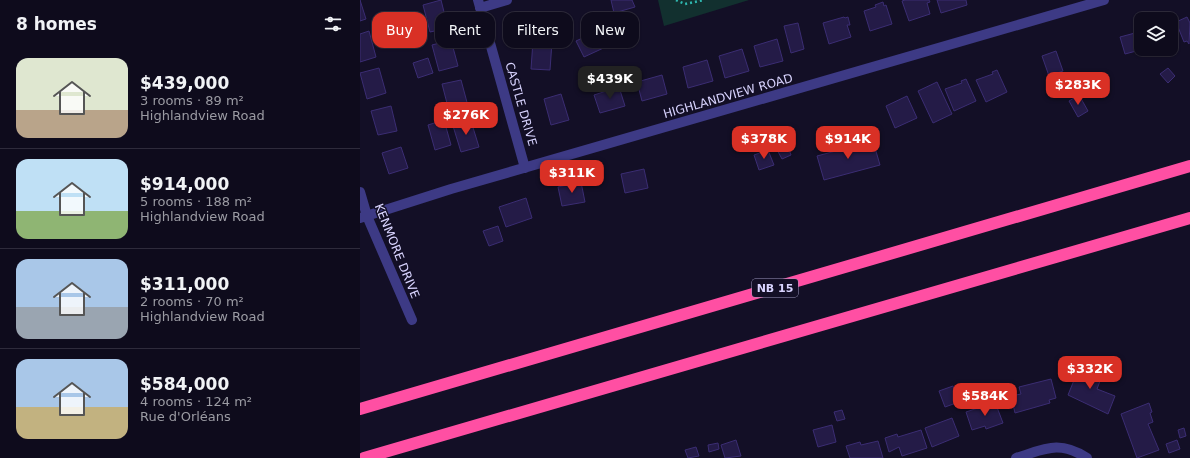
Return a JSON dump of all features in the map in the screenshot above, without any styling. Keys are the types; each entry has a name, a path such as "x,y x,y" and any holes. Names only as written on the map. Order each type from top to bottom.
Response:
{"highway":[{"name":"NB 15","path":"360,409 1190,166"},
{"path":"364,458 1190,218"}],"street":[{"path":"479,4 507,0"},
{"name":"HIGHLANDVIEW ROAD","path":"364,217 526,168 1104,0"},
{"name":"CASTLE DRIVE","path":"479,4 526,168"},
{"name":"KENMORE DRIVE","path":"360,192 364,217 412,320"},
{"path":"1016,458 1051,448 1072,449 1087,458"}],"path":[{"path":"676,0 685,4 704,0"}],"green space":[{"path":"658,0 749,0 664,26"}],"building":[{"path":"360,0 366,19 360,21"},
{"path":"441,0 444,12 435,12 435,31 430,32 427,20 427,12 425,12 423,5"},
{"path":"611,0 632,0 635,7 614,12"},
{"path":"929,0 930,2 927,3 930,14 909,21 902,1"},
{"path":"937,0 966,0 967,5 941,13"},
{"path":"883,2 884,6 886,5 892,24 870,31 864,11 876,7 875,5"},
{"path":"848,17 850,25 847,25 851,37 829,44 823,23"},
{"path":"1187,17 1190,23 1189,44 1187,41 1184,42 1178,27 1178,21"},
{"path":"798,23 804,49 791,53 784,26"},
{"path":"369,31 372,48 374,48 376,57 360,62 360,34"},
{"path":"1134,33 1134,52 1125,54 1120,37"},
{"path":"581,39 581,48 604,48 584,57 576,41"},
{"path":"777,39 783,61 760,67 754,46"},
{"path":"435,44 435,48 453,48 458,66 439,71 432,45"},
{"path":"532,48 552,48 550,70 531,69"},
{"path":"742,49 749,71 725,78 719,56"},
{"path":"1056,51 1063,71 1049,76 1042,56"},
{"path":"428,58 433,73 418,78 413,63"},
{"path":"707,60 713,81 688,88 683,67"},
{"path":"379,68 386,93 367,99 360,73"},
{"path":"1168,68 1175,76 1168,83 1160,74"},
{"path":"997,70 1007,92 986,102 976,80 993,74 992,72"},
{"path":"662,75 667,94 642,101 637,82"},
{"path":"966,79 976,101 954,111 945,89 962,83 961,81"},
{"path":"461,80 468,106 449,111 442,84"},
{"path":"937,82 952,114 933,123 918,91"},
{"path":"619,87 625,106 600,113 594,95"},
{"path":"561,94 569,120 551,125 544,99"},
{"path":"1079,95 1088,111 1078,117 1069,101"},
{"path":"907,96 917,118 895,128 886,106"},
{"path":"391,106 397,131 378,135 371,111"},
{"path":"444,120 451,145 435,150 428,125"},
{"path":"471,121 479,147 461,152 453,126"},
{"path":"782,130 791,155 782,159 769,135"},
{"path":"873,141 880,165 824,180 817,156"},
{"path":"401,147 408,168 389,174 382,153"},
{"path":"768,150 774,165 759,170 754,155"},
{"path":"644,169 648,188 625,193 621,174"},
{"path":"581,182 585,202 562,206 558,187"},
{"path":"526,198 532,218 506,227 499,207"},
{"path":"498,226 503,241 489,246 483,231"},
{"path":"1081,363 1096,370 1093,378 1100,381 1097,389 1115,396 1108,414 1068,395"},
{"path":"1051,379 1056,398 1049,400 1050,403 1015,413 1011,396 1021,394 1019,387"},
{"path":"953,386 959,402 945,407 939,391"},
{"path":"995,402 1003,423 986,429 985,426 972,430 966,412"},
{"path":"1149,403 1153,422 1148,424 1159,450 1137,458 1121,414"},
{"path":"842,410 845,419 837,421 834,412"},
{"path":"952,418 959,436 932,447 925,428"},
{"path":"832,425 836,442 818,447 813,430"},
{"path":"1184,428 1186,436 1180,438 1178,430"},
{"path":"921,430 927,448 902,456 899,447 889,452 885,438 897,434 898,437"},
{"path":"736,440 741,456 725,458 721,445"},
{"path":"1177,440 1180,449 1169,453 1166,444"},
{"path":"878,441 883,458 850,458 846,446 860,442 861,445"},
{"path":"718,443 719,449 709,452 708,445"},
{"path":"696,447 699,456 688,458 685,450"}]}
